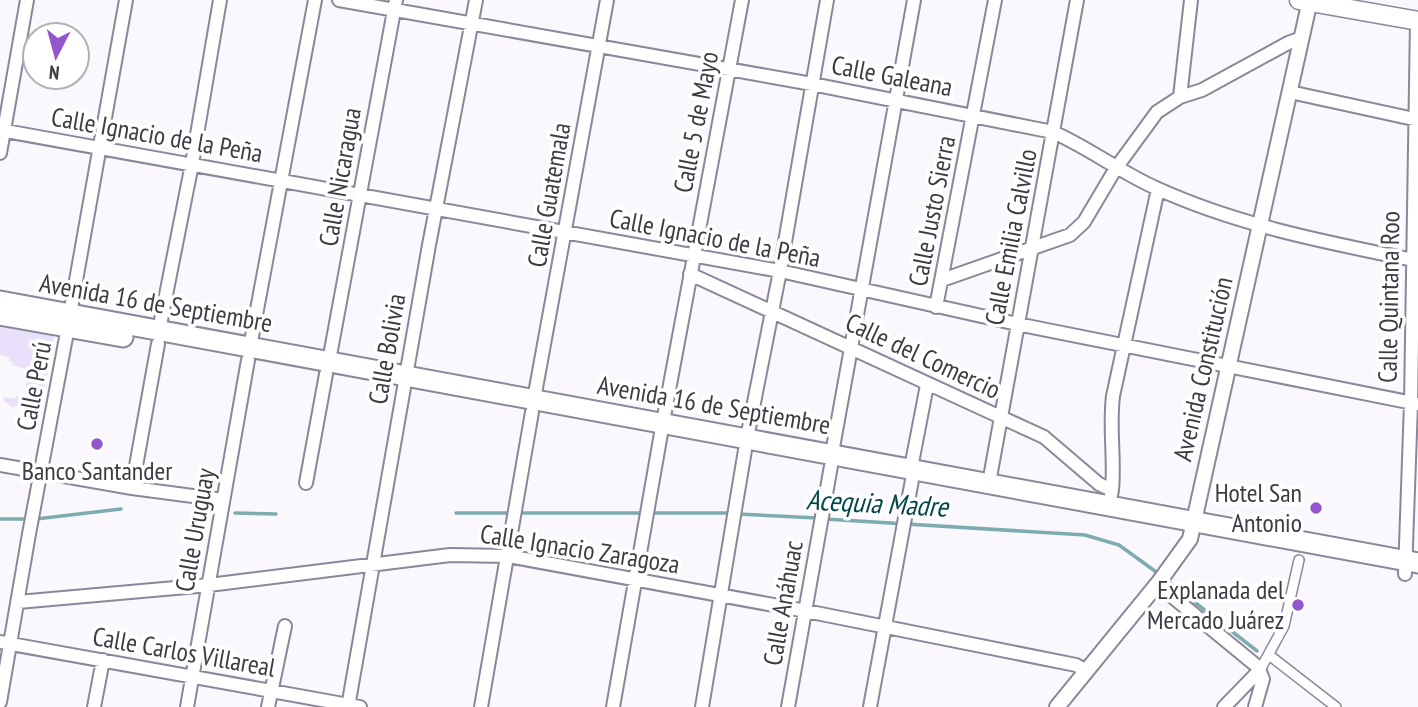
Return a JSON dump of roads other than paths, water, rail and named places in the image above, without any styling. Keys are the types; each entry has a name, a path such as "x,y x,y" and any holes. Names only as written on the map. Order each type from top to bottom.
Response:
{"main road":[{"path":"1343,0 1365,13"},
{"path":"1306,1 1418,21"},
{"name":"Avenida 16 de Septiembre","path":"0,301 69,321"},
{"name":"Avenida 16 de Septiembre","path":"0,315 69,321 159,337 1193,526 1412,569"},
{"name":"Avenida 16 de Septiembre","path":"912,474 1110,498 1193,526"}],"street":[{"path":"0,153 27,0"},
{"name":"Calle Perú","path":"0,702 5,643 18,602 127,0"},
{"path":"132,488 220,0"},
{"name":"Calle Uruguay","path":"187,707 315,0"},
{"name":"Calle Galeana","path":"338,0 395,5 472,24 896,99 1053,132 1158,189 1261,226 1415,260"},
{"name":"Calle Bolivia","path":"352,706 372,565 476,0"},
{"name":"Calle Guatemala","path":"481,707 607,0"},
{"name":"Calle 5 de Mayo","path":"613,707 693,255 742,0"},
{"path":"702,707 746,444 780,271 827,0"},
{"name":"Calle Anáhuac","path":"788,707 860,290 914,0"},
{"name":"Calle Justo Sierra","path":"936,307 995,0"},
{"name":"Calle Emilia Calvillo","path":"989,483 1077,0"},
{"path":"1180,97 1191,0"},
{"name":"Avenida Constitución","path":"1057,707 1184,549 1193,526 1302,38 1306,1"},
{"name":"Calle Nicaragua","path":"306,483 395,5"},
{"name":"Calle Quintana Roo","path":"1412,569 1418,21"},
{"path":"942,281 1061,240 1078,229 1116,168 1157,112 1180,97 1202,90 1287,43 1302,38"},
{"path":"1290,92 1417,120"},
{"name":"Calle Ignacio de la Peña","path":"2,131 780,271 936,307 1228,368 1415,403"},
{"path":"1110,498 1114,470 1111,415 1113,396 1158,189"},
{"name":"Calle del Comercio","path":"690,274 1044,437 1099,484 1110,498"},
{"path":"870,707 927,385"},
{"path":"0,465 132,488 222,509"},
{"name":"Calle Ignacio Zaragoza","path":"18,602 209,585 450,555 508,556 722,594 1076,665 1087,671"},
{"path":"1224,707 1260,670 1284,626 1298,560"},
{"path":"1158,583 1260,670 1262,687 1255,707"},
{"path":"268,707 285,626"},
{"name":"Calle Carlos Villareal","path":"5,643 352,706"},
{"path":"1269,655 1336,707"},
{"path":"94,707 103,660"}],"waterway":[{"name":"Acequia Madre","path":"36,519 121,509"},
{"name":"Acequia Madre","path":"235,513 276,514"},
{"name":"Acequia Madre","path":"456,513 643,513"},
{"name":"Acequia Madre","path":"650,513 730,513"},
{"name":"Acequia Madre","path":"738,514 817,518"},
{"name":"Acequia Madre","path":"0,519 28,519"},
{"name":"Acequia Madre","path":"825,519 1085,535 1119,545 1159,574"},
{"name":"Acequia Madre","path":"1165,579 1257,651"}],"place":[{"name":"Banco Santander","path":"97,444"},
{"name":"Hotel San Antonio","path":"1316,508"},
{"name":"Explanada del Mercado Juárez","path":"1298,605"}]}
